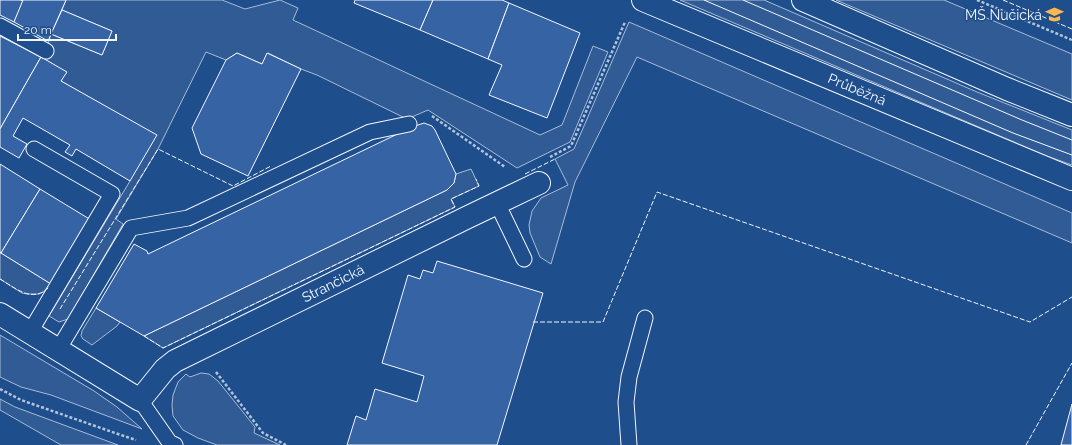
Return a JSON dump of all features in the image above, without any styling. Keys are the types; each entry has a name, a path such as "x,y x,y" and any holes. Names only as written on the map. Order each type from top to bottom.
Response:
{"main road":[{"name":"Průběžná","path":"643,0 1072,178"},
{"path":"803,0 1000,86 1072,115"},
{"name":"Strančická","path":"140,400 165,370 175,362 539,183"},
{"path":"0,314 140,400"}],"lane":[{"path":"0,26 46,51"},
{"path":"58,350 131,228 188,218 370,132 409,124"},
{"path":"30,332 112,194 34,149"},
{"path":"497,203 524,259"},
{"path":"629,445 626,402 629,377 645,318"},
{"path":"140,400 173,444"}],"path":[{"path":"976,0 1072,40"},
{"path":"543,160 571,146 625,22"},
{"path":"427,115 441,122 509,170"},
{"path":"214,369 263,433 286,445"},
{"path":"0,389 21,400 118,434 142,441 173,444"}],"shaded area":[{"path":"66,0 222,0 245,9 280,0 298,8 293,20 540,135 562,125 593,46 608,52 570,142 517,168 428,110 407,119 268,53 262,64 237,53 226,60 206,52 158,149 116,219 123,224 68,319 59,322 49,316 130,181 101,104 61,81 66,72 41,57 46,51 51,34 102,55 112,31 62,10"},
{"path":"680,0 764,0 977,92 1072,130 1072,165 1047,156"},
{"path":"836,0 944,0 1072,54 1072,100"},
{"path":"629,22 1072,213 1072,243 637,57 575,182 551,264 540,257 530,233 529,225 532,211 541,198 568,185 555,159 574,149"},
{"path":"471,169 479,186 451,199 455,207 163,348 144,336 447,190 454,183 456,174"},
{"path":"1,253 51,284 45,291 39,294 22,293 0,279"},
{"path":"96,308 120,322 92,345 81,336 82,331"},
{"path":"0,335 94,391 117,407 142,429 51,395 21,387 0,377"},
{"path":"201,373 209,374 218,381 255,427 254,433 280,445 217,445 198,438 183,430 173,416 173,395 178,382 186,374 190,377"},
{"path":"0,399 15,407 118,445 61,445 0,410"}],"building":[{"path":"0,0 23,1 14,22 0,15"},
{"path":"23,0 66,0 48,41 14,22"},
{"path":"355,0 433,0 420,30 354,3"},
{"path":"433,0 502,0 509,3 488,59 420,30"},
{"path":"509,3 580,33 547,118 489,95 502,65 488,59"},
{"path":"62,10 112,31 102,55 51,34"},
{"path":"0,36 41,57 0,129"},
{"path":"237,53 262,64 267,53 301,69 248,176 201,154 192,128 226,60"},
{"path":"41,57 67,72 61,81 157,135 130,181 76,149 72,156 65,152 70,145 23,118 13,136 27,144 19,158 0,147 0,129"},
{"path":"424,123 432,126 435,130 456,174 454,183 447,190 144,336 96,308 134,244 147,251 148,254 412,127"},
{"path":"0,164 40,189 1,253 0,252"},
{"path":"40,189 91,220 51,284 1,253"},
{"path":"437,261 543,293 497,445 347,445 356,416 366,420 375,389 417,402 424,376 382,363 408,275 420,279 423,270 433,273"},
{"path":"1072,404 1072,445 1061,445"}],"tram line":[{"path":"704,0 1013,133 1072,155"},
{"path":"743,0 1072,140"}],"fence":[{"path":"1003,0 1072,29"},
{"path":"60,309 158,149 233,186 271,166"},
{"path":"525,174 555,159"},
{"path":"144,336 163,348 455,207 451,199 479,186 476,179"},
{"path":"533,322 603,322 657,192 1030,322 1072,297"},
{"path":"0,279 18,290 30,294 43,292 49,287"},
{"path":"1026,445 1072,363"}],"place":[{"name":"MŠ Nučická","path":"1055,15"}]}
